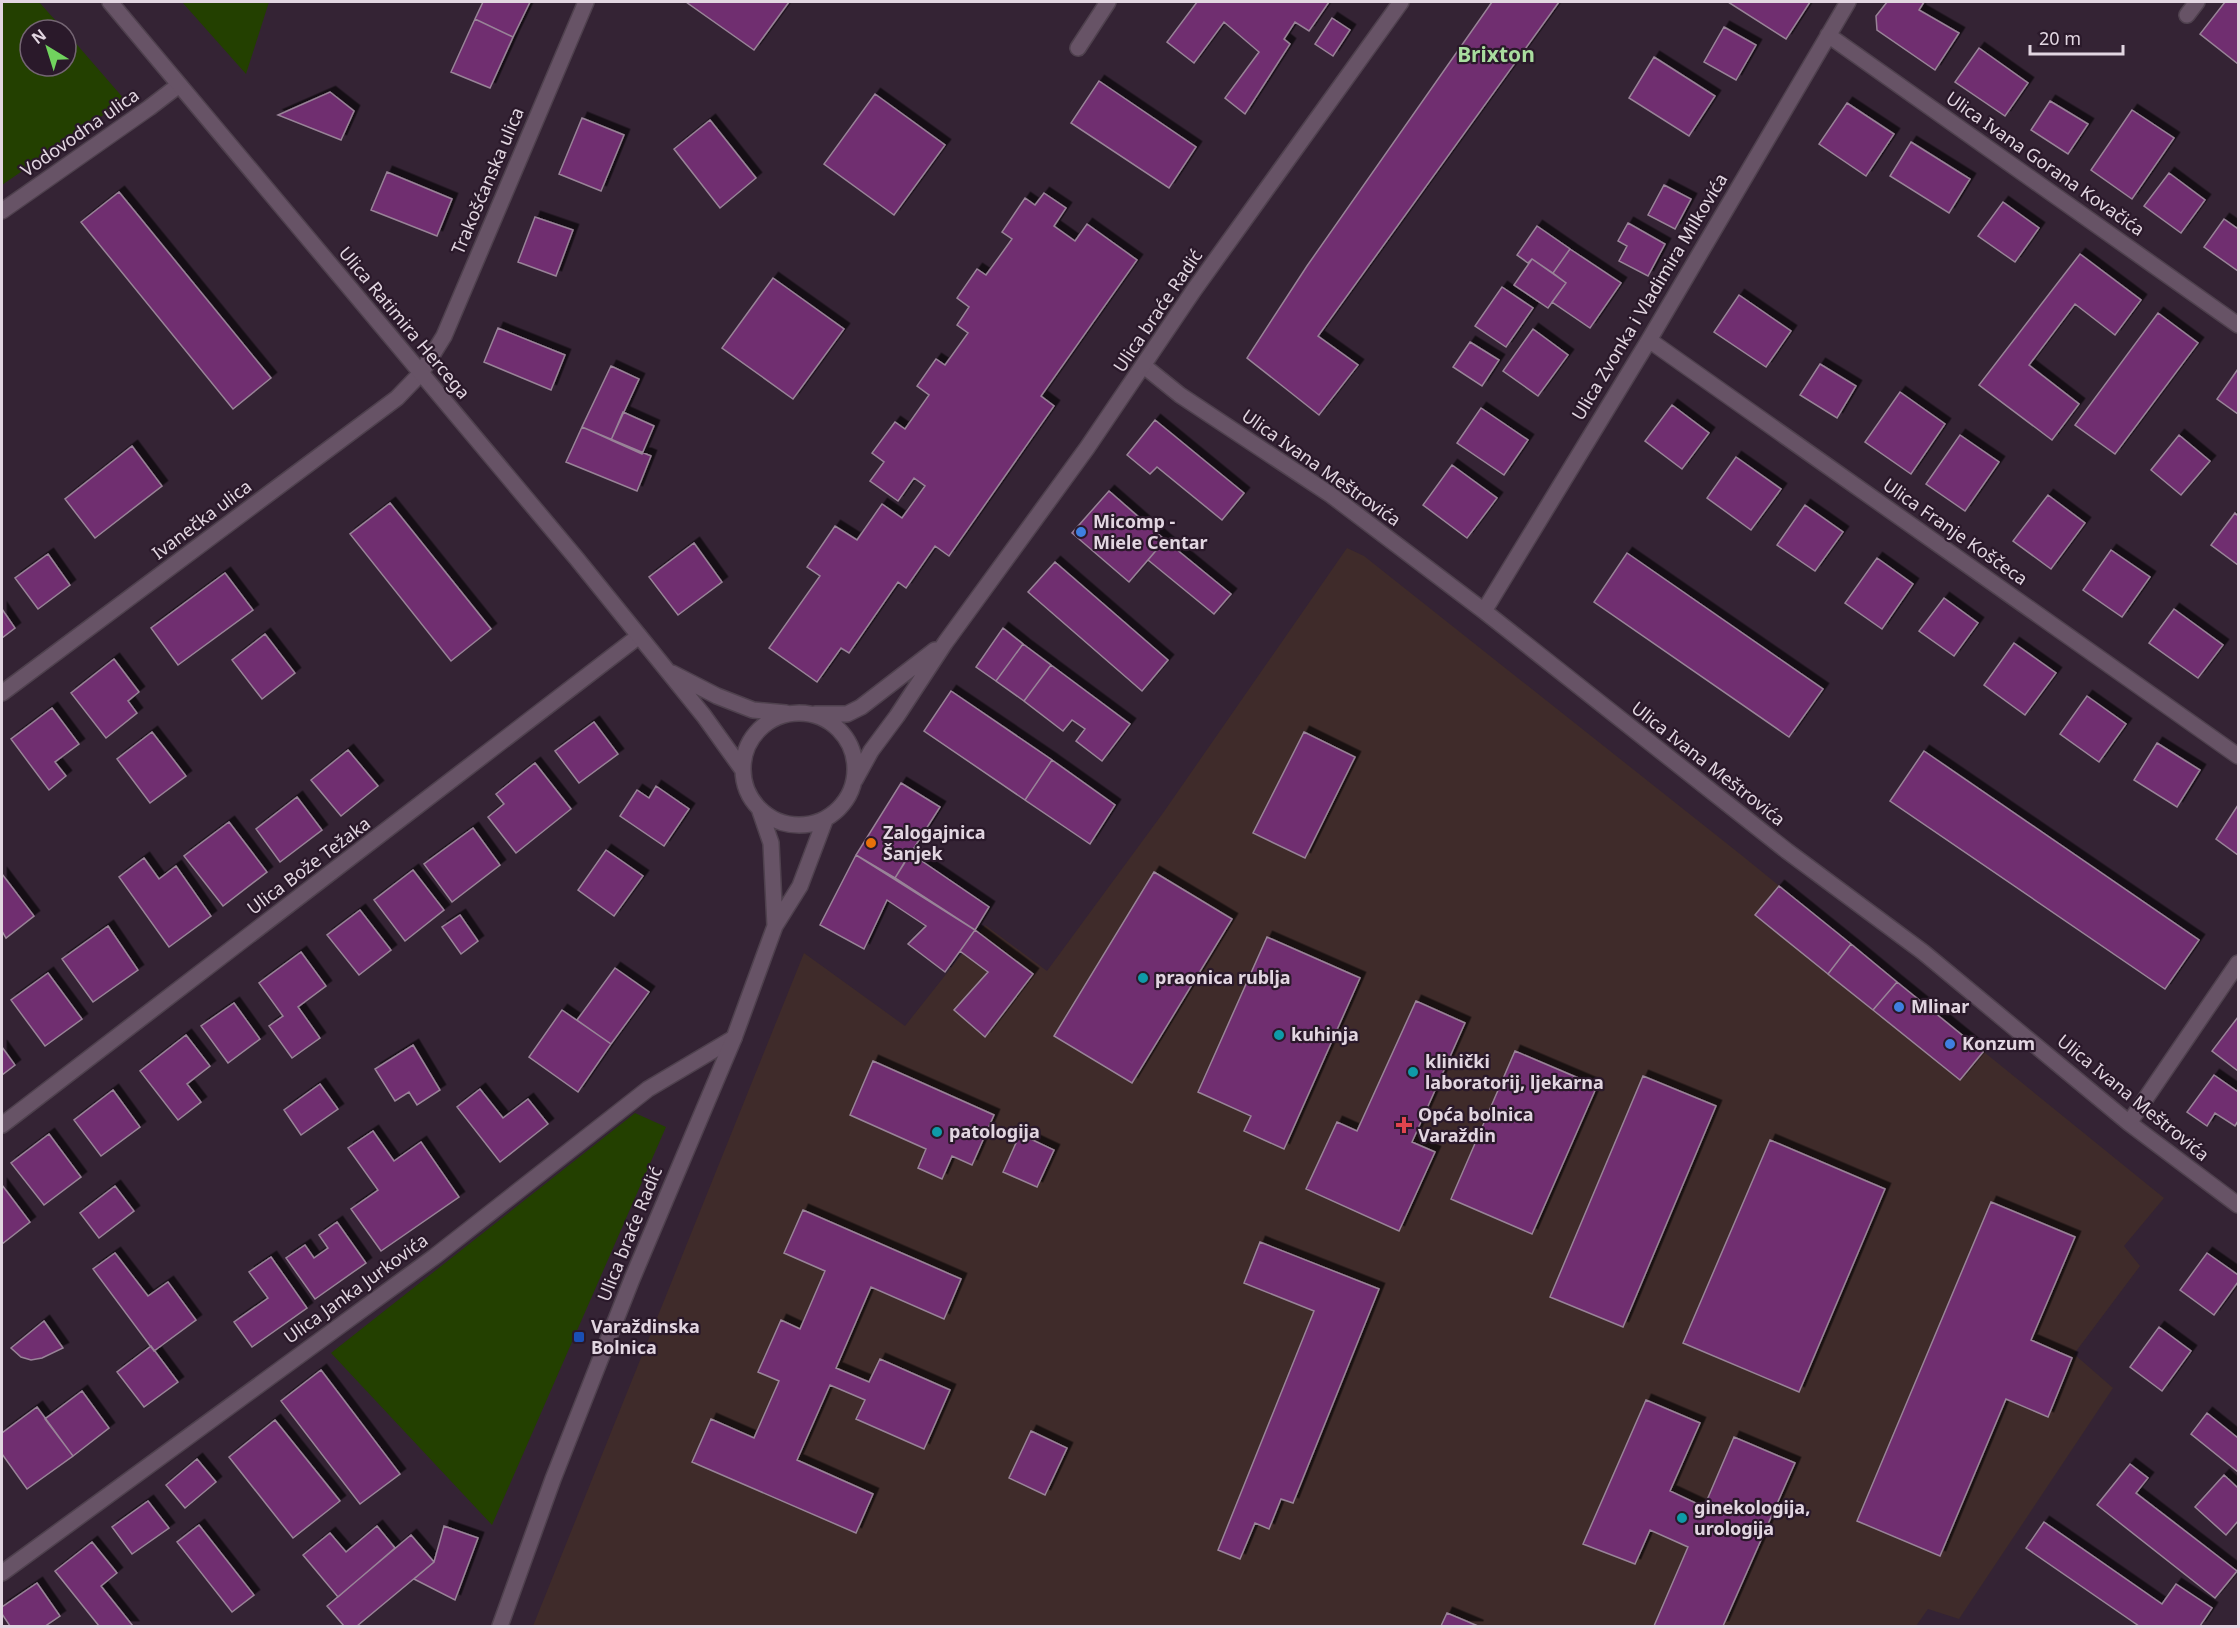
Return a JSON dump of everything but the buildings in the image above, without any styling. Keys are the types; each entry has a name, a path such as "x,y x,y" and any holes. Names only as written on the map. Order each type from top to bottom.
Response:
{"street":[{"name":"Ulica Ratimira Hercega","path":"110,2 639,636 742,769"},
{"name":"Trakošćanska ulica","path":"421,373 444,336 586,2"},
{"path":"1078,48 1108,2"},
{"name":"Ulica braće Radić","path":"855,780 871,751 945,643 1088,448 1194,290 1401,2"},
{"name":"Ulica Zvonka i Vladimira Milkovića","path":"1484,611 1649,340 1848,2"},
{"path":"2187,15 2197,2"},
{"name":"Ulica Ivana Gorana Kovačića","path":"1828,35 2238,325"},
{"name":"Vodovodna ulica","path":"2,211 179,85"},
{"name":"Ulica Franje Koščeca","path":"1649,340 2238,756"},
{"name":"Ulica Ivana Meštrovića","path":"1144,366 1180,394 1331,495 1484,611 1787,851 1923,951 2129,1123 2238,1205"},
{"name":"Ivanečka ulica","path":"2,693 397,398 421,373"},
{"name":"Ulica Bože Težaka","path":"2,1125 639,636"},
{"name":"Ulica braće Radić","path":"808,714 848,714 861,707 945,643"},
{"name":"Ulica Ratimira Hercega","path":"667,670 717,696 753,710 790,713"},
{"path":"790,713 808,714 825,719 840,730 850,744 855,761 855,780 849,796 839,810 825,820 808,825 791,825 774,820 760,811 747,792 742,769 751,739 762,727 775,718 790,713"},
{"name":"Ulica braće Radić","path":"760,811 771,843 775,926"},
{"name":"Ulica braće Radić","path":"500,1626 553,1479 628,1290 734,1038 775,926 800,886 825,820"},
{"path":"2129,1123 2238,963"},
{"name":"Ulica Janka Jurkovića","path":"2,1574 434,1257 648,1089 734,1038"}],"shaded area":[{"name":"Opća bolnica Varaždin","path":"1347,548 1364,556 1740,854 2164,1198 2124,1246 2140,1266 2074,1354 2113,1388 1959,1619 1928,1609 1916,1626 533,1626 804,953 905,1026 985,925 1047,971 1163,813"}],"green space":[{"path":"2,2 39,2 53,18 18,18 18,78 78,78 78,46 125,100 2,185"},
{"path":"182,2 269,2 246,74"},
{"path":"635,1113 666,1127 492,1525 331,1353"}],"place":[{"name":"Micomp - Miele Centar","path":"1081,532"},
{"name":"Zalogajnica Šanjek","path":"871,843"},
{"name":"praonica rublja","path":"1143,978"},
{"name":"Mlinar","path":"1899,1007"},
{"name":"kuhinja","path":"1279,1035"},
{"name":"Konzum","path":"1950,1044"},
{"name":"klinički laboratorij, ljekarna","path":"1413,1072"},
{"name":"Opća bolnica Varaždin","path":"1404,1125"},
{"name":"patologija","path":"937,1132"},
{"name":"Varaždinska Bolnica","path":"579,1337"},
{"name":"ginekologija, urologija","path":"1682,1518"}],"district":[{"name":"Brixton","path":"1496,55"}]}
